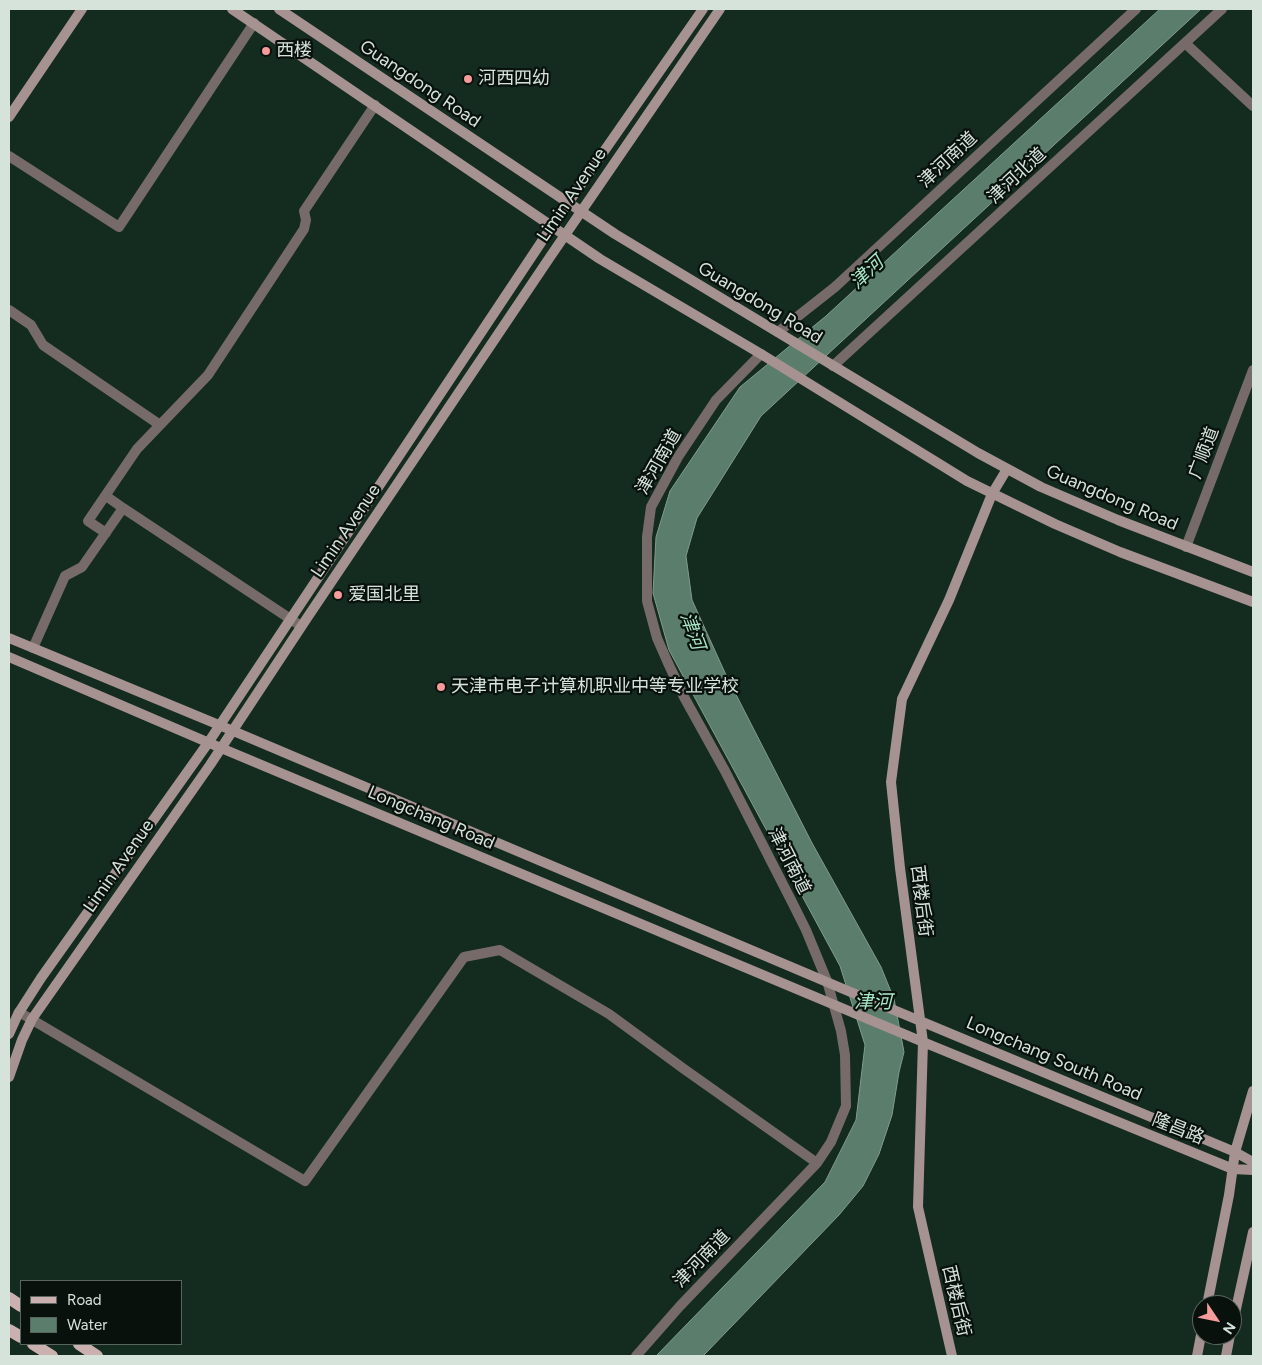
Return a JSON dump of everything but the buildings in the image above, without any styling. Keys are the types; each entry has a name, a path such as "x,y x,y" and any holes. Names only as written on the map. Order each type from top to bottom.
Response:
{"main road":[{"path":"9,117 82,9"},
{"path":"232,9 600,259 761,354 967,481 1055,524 1120,552 1253,602"},
{"name":"Guangdong Road","path":"279,9 580,212 1007,469 1041,487 1118,520 1253,572"},
{"name":"Limin Avenue","path":"9,1034 41,978 208,743 552,226 703,9"},
{"name":"Limin Avenue","path":"9,1077 22,1040 32,1019 221,748 580,212 720,9"},
{"name":"西楼后街","path":"952,1356 918,1207 922,1042 915,1018 891,797 891,782 902,700 948,600 992,494 1007,469"},
{"name":"Longchang Road","path":"9,638 220,724 841,988"},
{"name":"Longchang Road","path":"9,657 208,743 838,1006"},
{"name":"Longchang South Road","path":"841,988 1235,1152 1253,1162"},
{"name":"隆昌路","path":"838,1006 1233,1169 1253,1170"},
{"path":"1209,1295 1235,1152 1253,1091"},
{"path":"1239,1295 1253,1232"},
{"path":"9,1298 20,1305"},
{"path":"9,1330 20,1336"},
{"path":"35,1345 52,1356"},
{"path":"80,1345 97,1356"}],"street":[{"name":"津河南道","path":"778,332 834,287 1136,9"},
{"name":"津河北道","path":"833,366 1222,9"},
{"path":"9,156 119,227 254,23"},
{"path":"1185,43 1253,106"},
{"path":"106,533 88,521 137,449 208,375 304,229 306,220 304,211 375,105"},
{"path":"9,310 31,325 43,345 160,425"},
{"name":"津河南道","path":"636,1356 680,1306 817,1163 831,1142 846,1106 845,1055 838,1006 796,909 726,771 684,697 657,638 647,601 647,537 651,507 678,457 716,400 761,354"},
{"name":"广顺道","path":"1186,547 1253,370"},
{"path":"106,496 301,626"},
{"path":"33,648 65,576 82,567 123,508"},
{"path":"20,1012 306,1181 464,957 500,950 609,1014 817,1163"}],"water":[{"name":"津河","path":"1160,9 1201,9 761,416 697,518 686,556 692,600 726,675 812,843 881,967 894,999 904,1052 892,1115 879,1154 863,1186 839,1215 703,1356 656,1356 825,1182 856,1120 865,1045 840,966 669,650 653,593 656,537 670,491 740,387 826,316"}],"place":[{"name":"西楼","path":"266,51"},
{"name":"河西四幼","path":"468,79"},
{"name":"爱国北里","path":"338,595"},
{"name":"天津市电子计算机职业中等专业学校","path":"441,687"}]}
